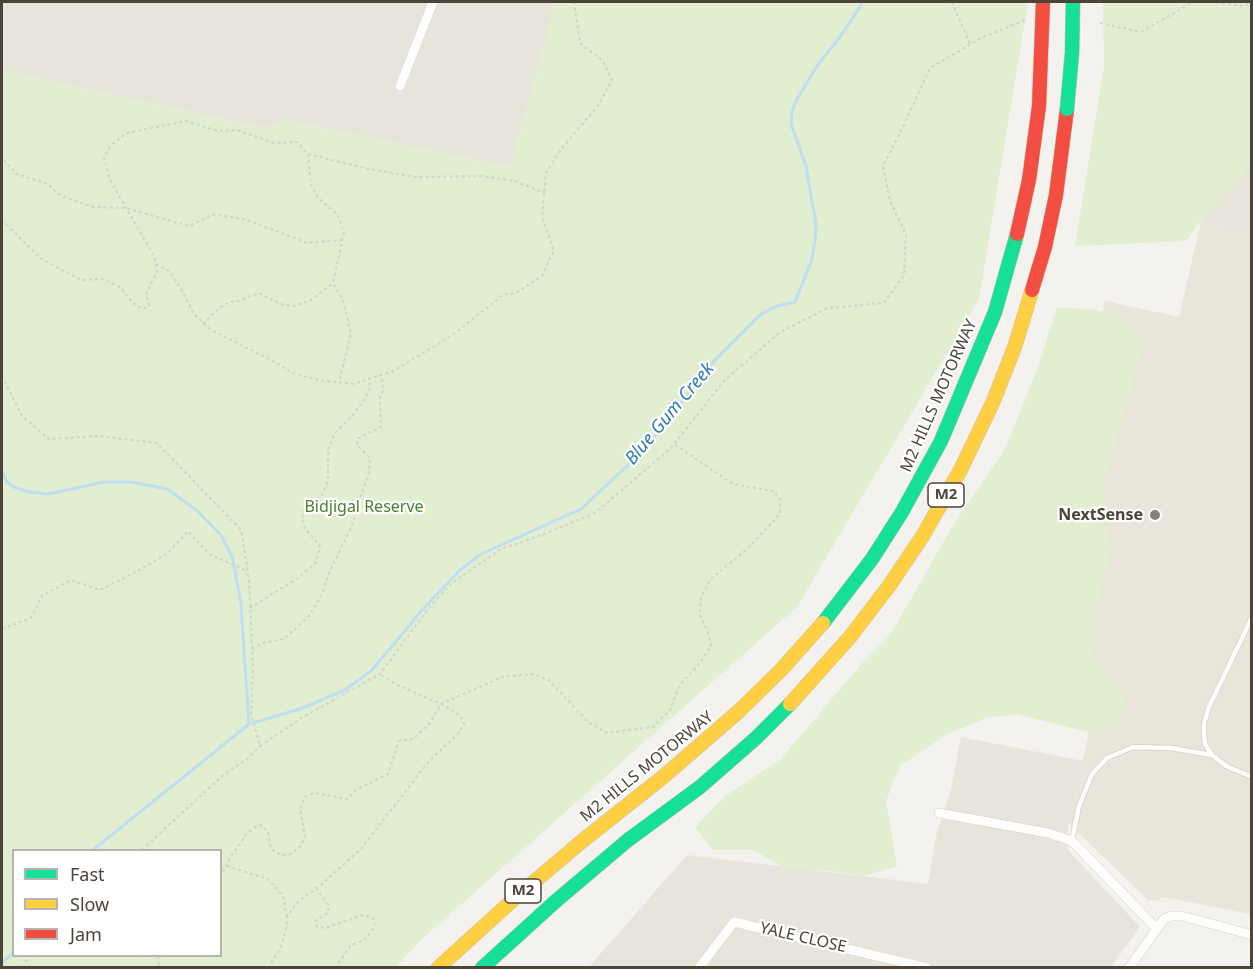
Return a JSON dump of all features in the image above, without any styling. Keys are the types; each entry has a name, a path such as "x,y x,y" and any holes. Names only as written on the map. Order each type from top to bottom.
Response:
{"highway":[{"name":"M2 HILLS MOTORWAY","path":"438,968 523,891 663,777 738,712 782,670 836,608 872,559 902,512 941,441 968,380 995,312 1017,234 1027,191 1039,106 1043,2"},
{"name":"M2","path":"482,968 628,840 700,787 756,738 808,686 850,637 890,586 922,537 961,470 993,402 1035,285 1056,195 1072,53 1073,2"}],"street":[{"path":"400,86 433,2"},
{"path":"939,813 1048,833 1072,841 1156,928"},
{"path":"1129,968 1164,919 1182,916 1251,935"},
{"name":"YALE CLOSE","path":"699,968 734,922 921,967"}],"lane":[{"path":"1251,617 1209,707 1204,723 1205,744 1212,755 1226,766 1251,777"},
{"path":"1072,841 1079,806 1092,774 1107,758 1133,747 1171,748 1212,755"}],"path":[{"path":"156,264 170,272 194,314 211,330 292,373 318,380 352,384 393,371 450,337 504,294 516,293 542,276 555,250 542,218 546,173 561,149 597,107 612,80 603,60 580,43 574,2"},
{"path":"951,2 970,44"},
{"path":"1100,23 1141,32 1192,2"},
{"path":"1216,2 1242,6 1251,3"},
{"path":"143,849 222,776 247,759 260,746 303,717 380,674 428,609 452,583 501,549 595,513 674,444 724,381 780,333 828,308 884,303 904,275 906,234 890,201 883,166 930,68 970,44 1024,20"},
{"path":"2,220 40,258 81,280 102,279 120,287 132,302 142,309 149,306 146,294 157,271 156,264 154,256 110,180 104,158 111,145 127,133 186,121 219,131 237,130 274,143 297,141 308,154 311,185 319,200 338,215 344,233 333,283 311,300 294,306 281,304 259,293 230,302 219,308 203,324"},
{"path":"2,154 5,162 17,174 48,184 64,197 94,207 125,208 189,226 214,214 248,220 307,243 343,240"},
{"path":"308,154 369,169 415,177 482,176 515,181 545,193"},
{"path":"333,283 343,300 351,334 339,382"},
{"path":"252,649 284,639 309,616 322,595 329,573 354,521 369,473 370,458 357,445 357,439 381,427 380,398 383,391 379,375"},
{"path":"2,376 22,416 49,439 98,436 157,443 241,530 248,571 250,608 253,669 251,716 260,746"},
{"path":"250,608 298,578 316,562 320,546 305,528 302,518 304,510 322,495 328,481 328,450 335,433 353,416 364,399 370,388 369,378"},
{"path":"222,875 246,835 253,828 261,825 268,832 270,845 274,851 282,855 291,854 301,846 305,836 300,808 305,797 314,793 347,799 356,790 387,774 399,741 413,739 429,724 441,704 502,677 533,674 549,680 588,722 607,733 653,727 670,710 679,686 711,646 708,632 700,615 701,597 710,580 769,528 780,514 780,500 774,491 732,484 674,444"},
{"path":"2,628 31,618 42,596 71,580 100,590 132,574 167,554 188,531 209,554 248,571"},
{"path":"287,917 297,903 360,850 430,760 457,735 464,724 460,715 395,684 380,674"},
{"path":"227,866 268,879 283,896 287,917 286,930 280,949 268,968"},
{"path":"316,888 329,906 328,913 316,920 317,927 325,928 363,915 373,918 375,927 364,940 350,946 335,968"}],"shaded area":[{"path":"2,2 556,2 510,167 287,120 264,128 2,70"},
{"path":"1251,64 1251,233 1201,221 1235,65"},
{"name":"NextSense","path":"1201,221 1251,233 1251,914 1162,897 1158,901 1148,900 1068,823 1089,732 1016,714 1105,301 1179,317"},
{"path":"961,737 1083,761 1068,823 1068,850 1140,927 1111,967 588,968 687,855 928,884 937,832 951,789"}],"green space":[{"name":"Bidjigal Reserve","path":"556,2 1028,2 979,299 797,607 422,939 396,967 2,967 2,70 264,128 287,120 510,167"},
{"path":"1103,2 1251,2 1251,167 1201,221 1186,241 1075,246 1104,67"},
{"path":"1057,308 1091,309 1117,315 1145,339 1104,483 1110,552 1096,608 1093,659 1125,696 1119,725 1089,732 1016,714 986,718 947,734 900,766 886,801 897,866 864,876 820,870 787,870 754,850 713,850 695,827 724,797 781,759 862,663 891,634 953,525 1004,451 1038,367"}],"waterway":[{"name":"Blue Gum Creek","path":"249,724 300,709 345,690 372,670 424,608 460,570 481,554 581,509 641,453 714,361 761,314 777,306 795,302 811,262 816,224 806,166 791,124 792,112 797,99 819,63 838,40 863,2"},
{"path":"2,471 7,482 14,487 48,494 105,482 132,482 167,489 195,509 221,535 233,559 241,605 249,724 94,849"},
{"path":"2,963 12,954"}],"traffic: fast":[{"path":"1067,109 1072,53 1073,2"},
{"path":"823,623 872,559 902,512 941,441 995,312 1017,234"},
{"path":"482,968 628,840 700,787 756,738 790,704"}],"traffic: slow":[{"path":"790,704 850,637 889,586 922,537 961,469 993,402 1015,346 1032,290"},
{"path":"438,968 515,898 663,777 738,712 781,670 823,623"}],"traffic: jam":[{"path":"1039,106 1043,2"},
{"path":"1017,234 1029,180 1039,106"},
{"path":"1032,290 1045,247 1056,195 1067,109"}],"place":[{"name":"NextSense","path":"1155,515"}]}
